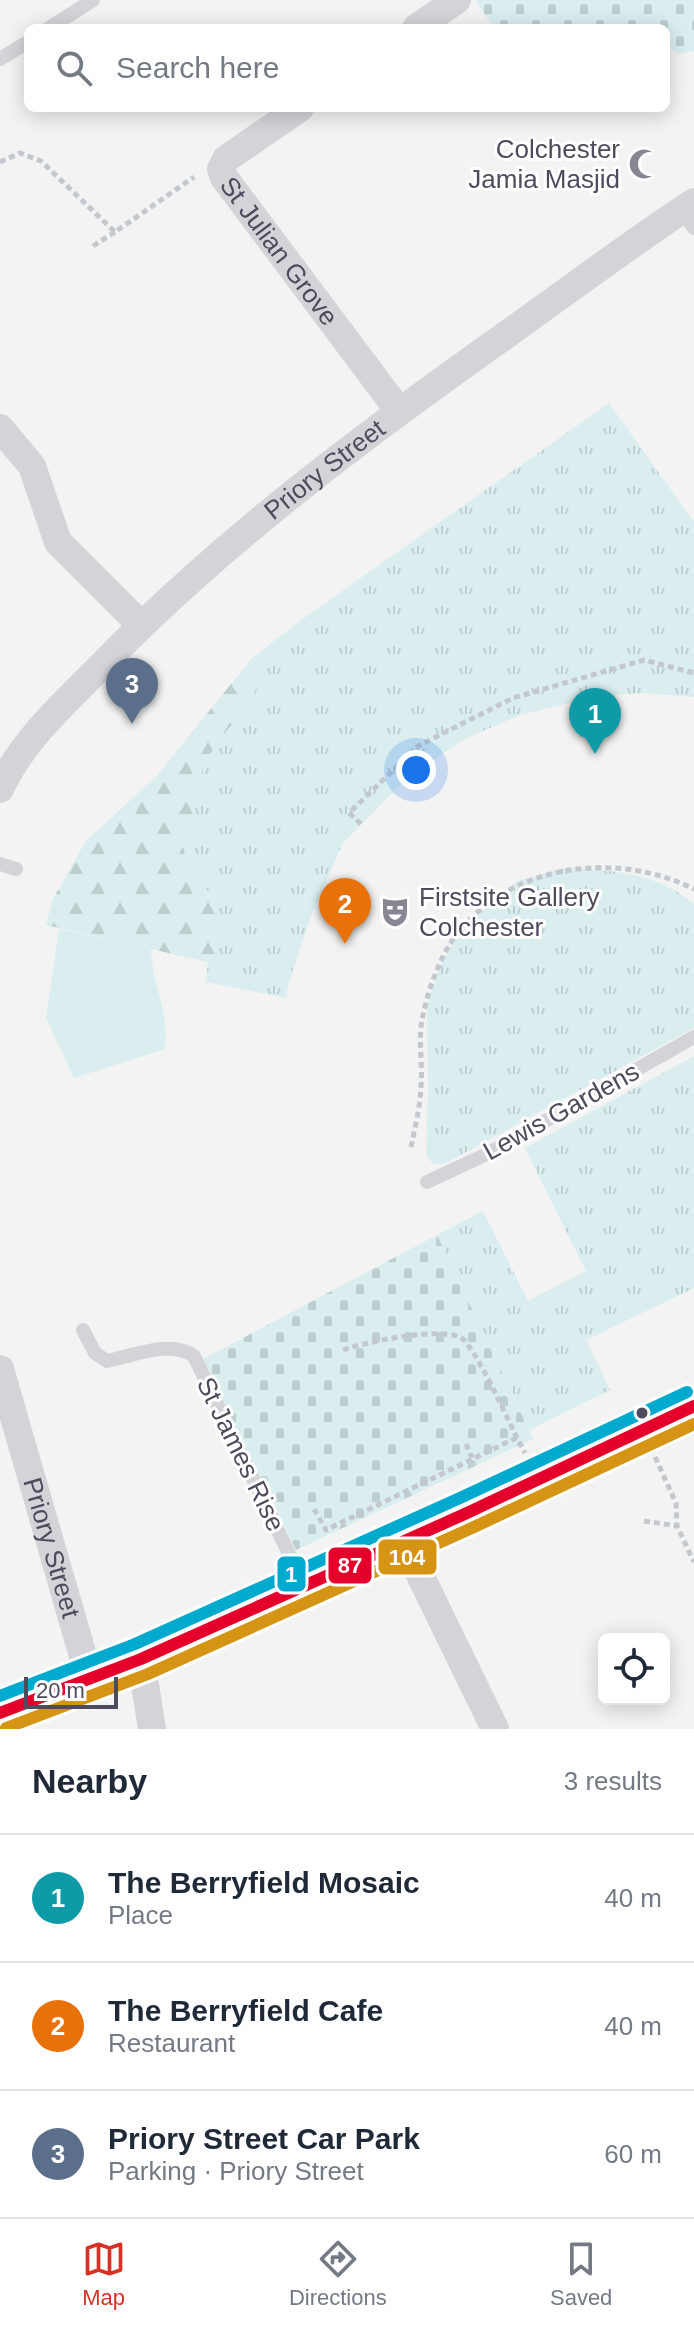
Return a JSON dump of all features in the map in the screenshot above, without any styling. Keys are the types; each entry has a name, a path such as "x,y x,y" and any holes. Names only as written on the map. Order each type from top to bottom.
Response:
{"street":[{"path":"422,24 457,0"},
{"name":"St Julian Grove","path":"294,112 226,159 221,169 223,176 399,411"},
{"name":"Priory Street","path":"1,783 52,716 141,625 288,496 399,411 690,213"},
{"path":"0,428 32,466 58,542 141,625"},
{"name":"Priory Street","path":"0,1369 90,1680"},
{"path":"0,1713 141,1659 404,1542 667,1419"},
{"path":"404,1542 495,1729"},
{"path":"141,1659 152,1729"}],"lane":[{"path":"55,24 93,0"},
{"path":"0,59 24,44"},
{"path":"0,864 16,869"},
{"name":"Lewis Gardens","path":"427,1182 487,1154 694,1037"},
{"name":"St James Rise","path":"83,1330 95,1353 107,1361 171,1348 185,1350 194,1356 304,1584"}],"path":[{"path":"0,162 20,153 41,161 115,232"},
{"path":"93,246 202,171 221,169"},
{"path":"361,824 349,813 418,746 513,698 644,660 694,673"},
{"path":"411,1147 421,1090 421,1022 434,980 454,938 484,906 536,879 590,867 637,869 694,889"},
{"path":"343,1350 373,1340 399,1339 424,1333 446,1332 464,1339 540,1478"},
{"path":"667,1419 677,1526 694,1562"},
{"path":"314,1509 326,1530 518,1437"},
{"path":"466,1444 472,1458"},
{"path":"644,1521 677,1526"}],"green space":[{"path":"475,0 694,0 694,51 678,54 674,51 670,46 670,24 491,24"},
{"path":"609,403 694,522 694,697 644,693 604,695 520,715 465,739 409,776 343,843 310,919 286,998 206,982 208,961 46,925 53,899 86,841 157,776 253,657"},
{"path":"239,674 259,682 248,707 222,736 203,765 200,791 183,846 189,872 211,894 221,945 208,962 46,925 53,899 86,841 157,776"},
{"path":"569,867 635,875 665,885 694,904 694,1028 446,1163 433,1164 426,1155 427,1004 441,964 461,929 517,881"},
{"path":"59,929 151,949 165,1024 165,1049 74,1078 46,1018"},
{"path":"694,1056 694,1288 586,1340 610,1390 529,1430 437,1235 483,1211 528,1301 586,1271 525,1148"},
{"path":"437,1235 533,1439 296,1550 203,1359"}],"transit line":[{"name":"1","path":"0,1696 135,1644 687,1392"},
{"name":"87","path":"0,1713 141,1659 467,1513 694,1406"},
{"name":"104","path":"6,1728 148,1674 694,1424"}],"place":[{"name":"Colchester Jamia Masjid","path":"644,164"},
{"name":"Priory Street Car Park","path":"132,724"},
{"name":"The Berryfield Mosaic","path":"595,754"},
{"name":"Firstsite Gallery Colchester","path":"395,912"},
{"name":"The Berryfield Cafe","path":"345,944"}]}
